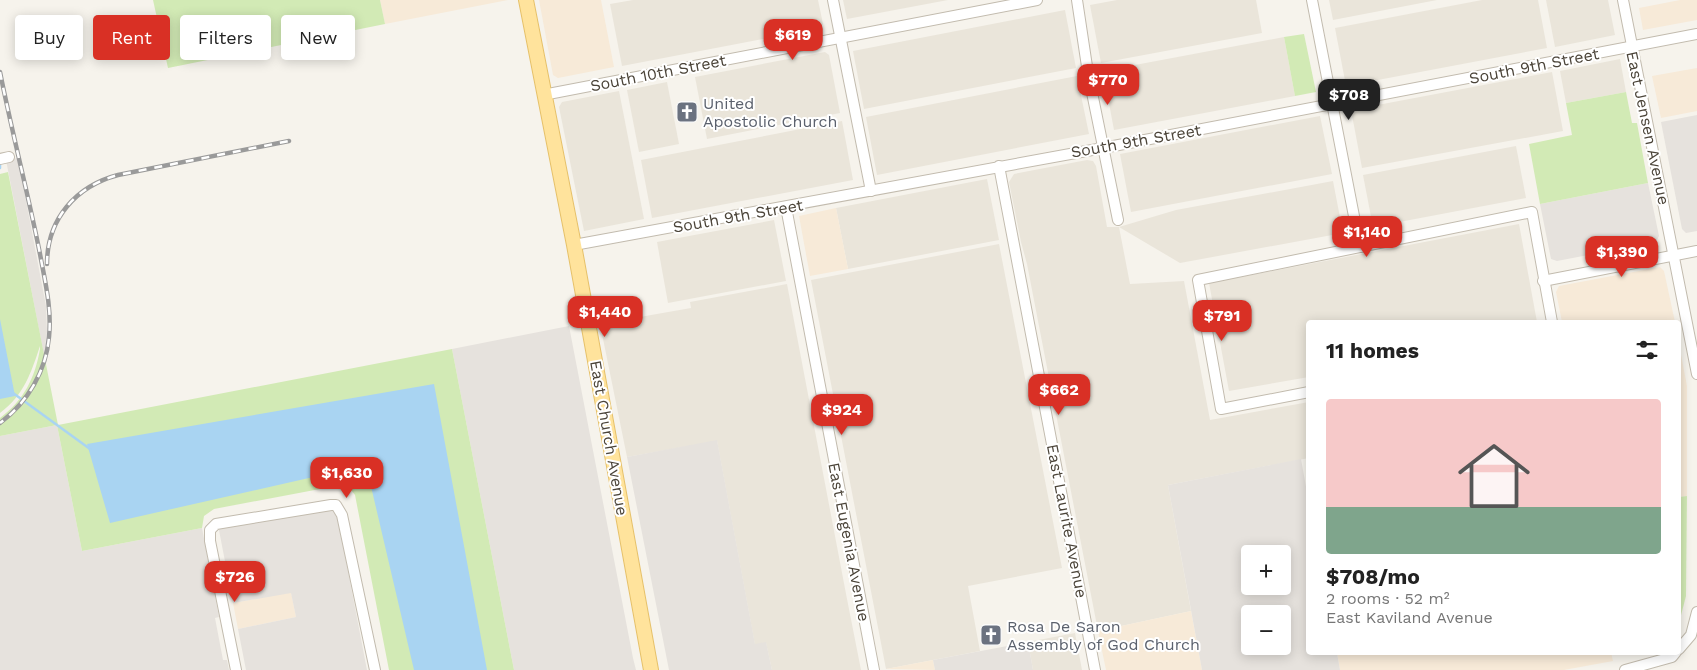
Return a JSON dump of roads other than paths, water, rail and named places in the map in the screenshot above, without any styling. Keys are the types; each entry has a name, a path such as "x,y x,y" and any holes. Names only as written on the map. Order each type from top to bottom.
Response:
{"main road":[{"name":"East Church Avenue","path":"526,0 574,245 651,670"}],"street":[{"path":"833,0 871,191"},
{"name":"South 10th Street","path":"544,95 1037,0"},
{"path":"1077,0 1103,148 1118,220"},
{"path":"1312,0 1360,247"},
{"name":"East Jensen Avenue","path":"1623,0 1697,374"},
{"name":"South 9th Street","path":"574,245 1103,148 1697,34"},
{"name":"East Laurite Avenue","path":"999,166 1095,670"},
{"name":"East Eugenia Avenue","path":"786,207 874,670"},
{"path":"1306,393 1222,409 1198,280 1532,212 1552,320"},
{"path":"1543,281 1697,251"},
{"path":"236,670 210,541 210,530 216,524 336,505 342,515 375,670"},
{"path":"1681,647 1691,635 1697,612"},
{"path":"1625,670 1674,655"}],"water":[{"path":"0,319 15,396 0,399"},
{"path":"434,384 487,670 414,670 366,465 110,523 87,444"}],"waterway":[{"path":"0,162 0,168"},
{"path":"13,393 90,449"}],"railway":[{"path":"0,72 40,254 50,316 47,350 40,374 27,396 0,423"},
{"path":"47,264 48,248 58,219 77,196 89,187 118,175 289,141"}],"place":[{"name":"United Apostolic Church","path":"687,112"},
{"name":"Rosa De Saron Assembly of God Church","path":"991,635"}]}
